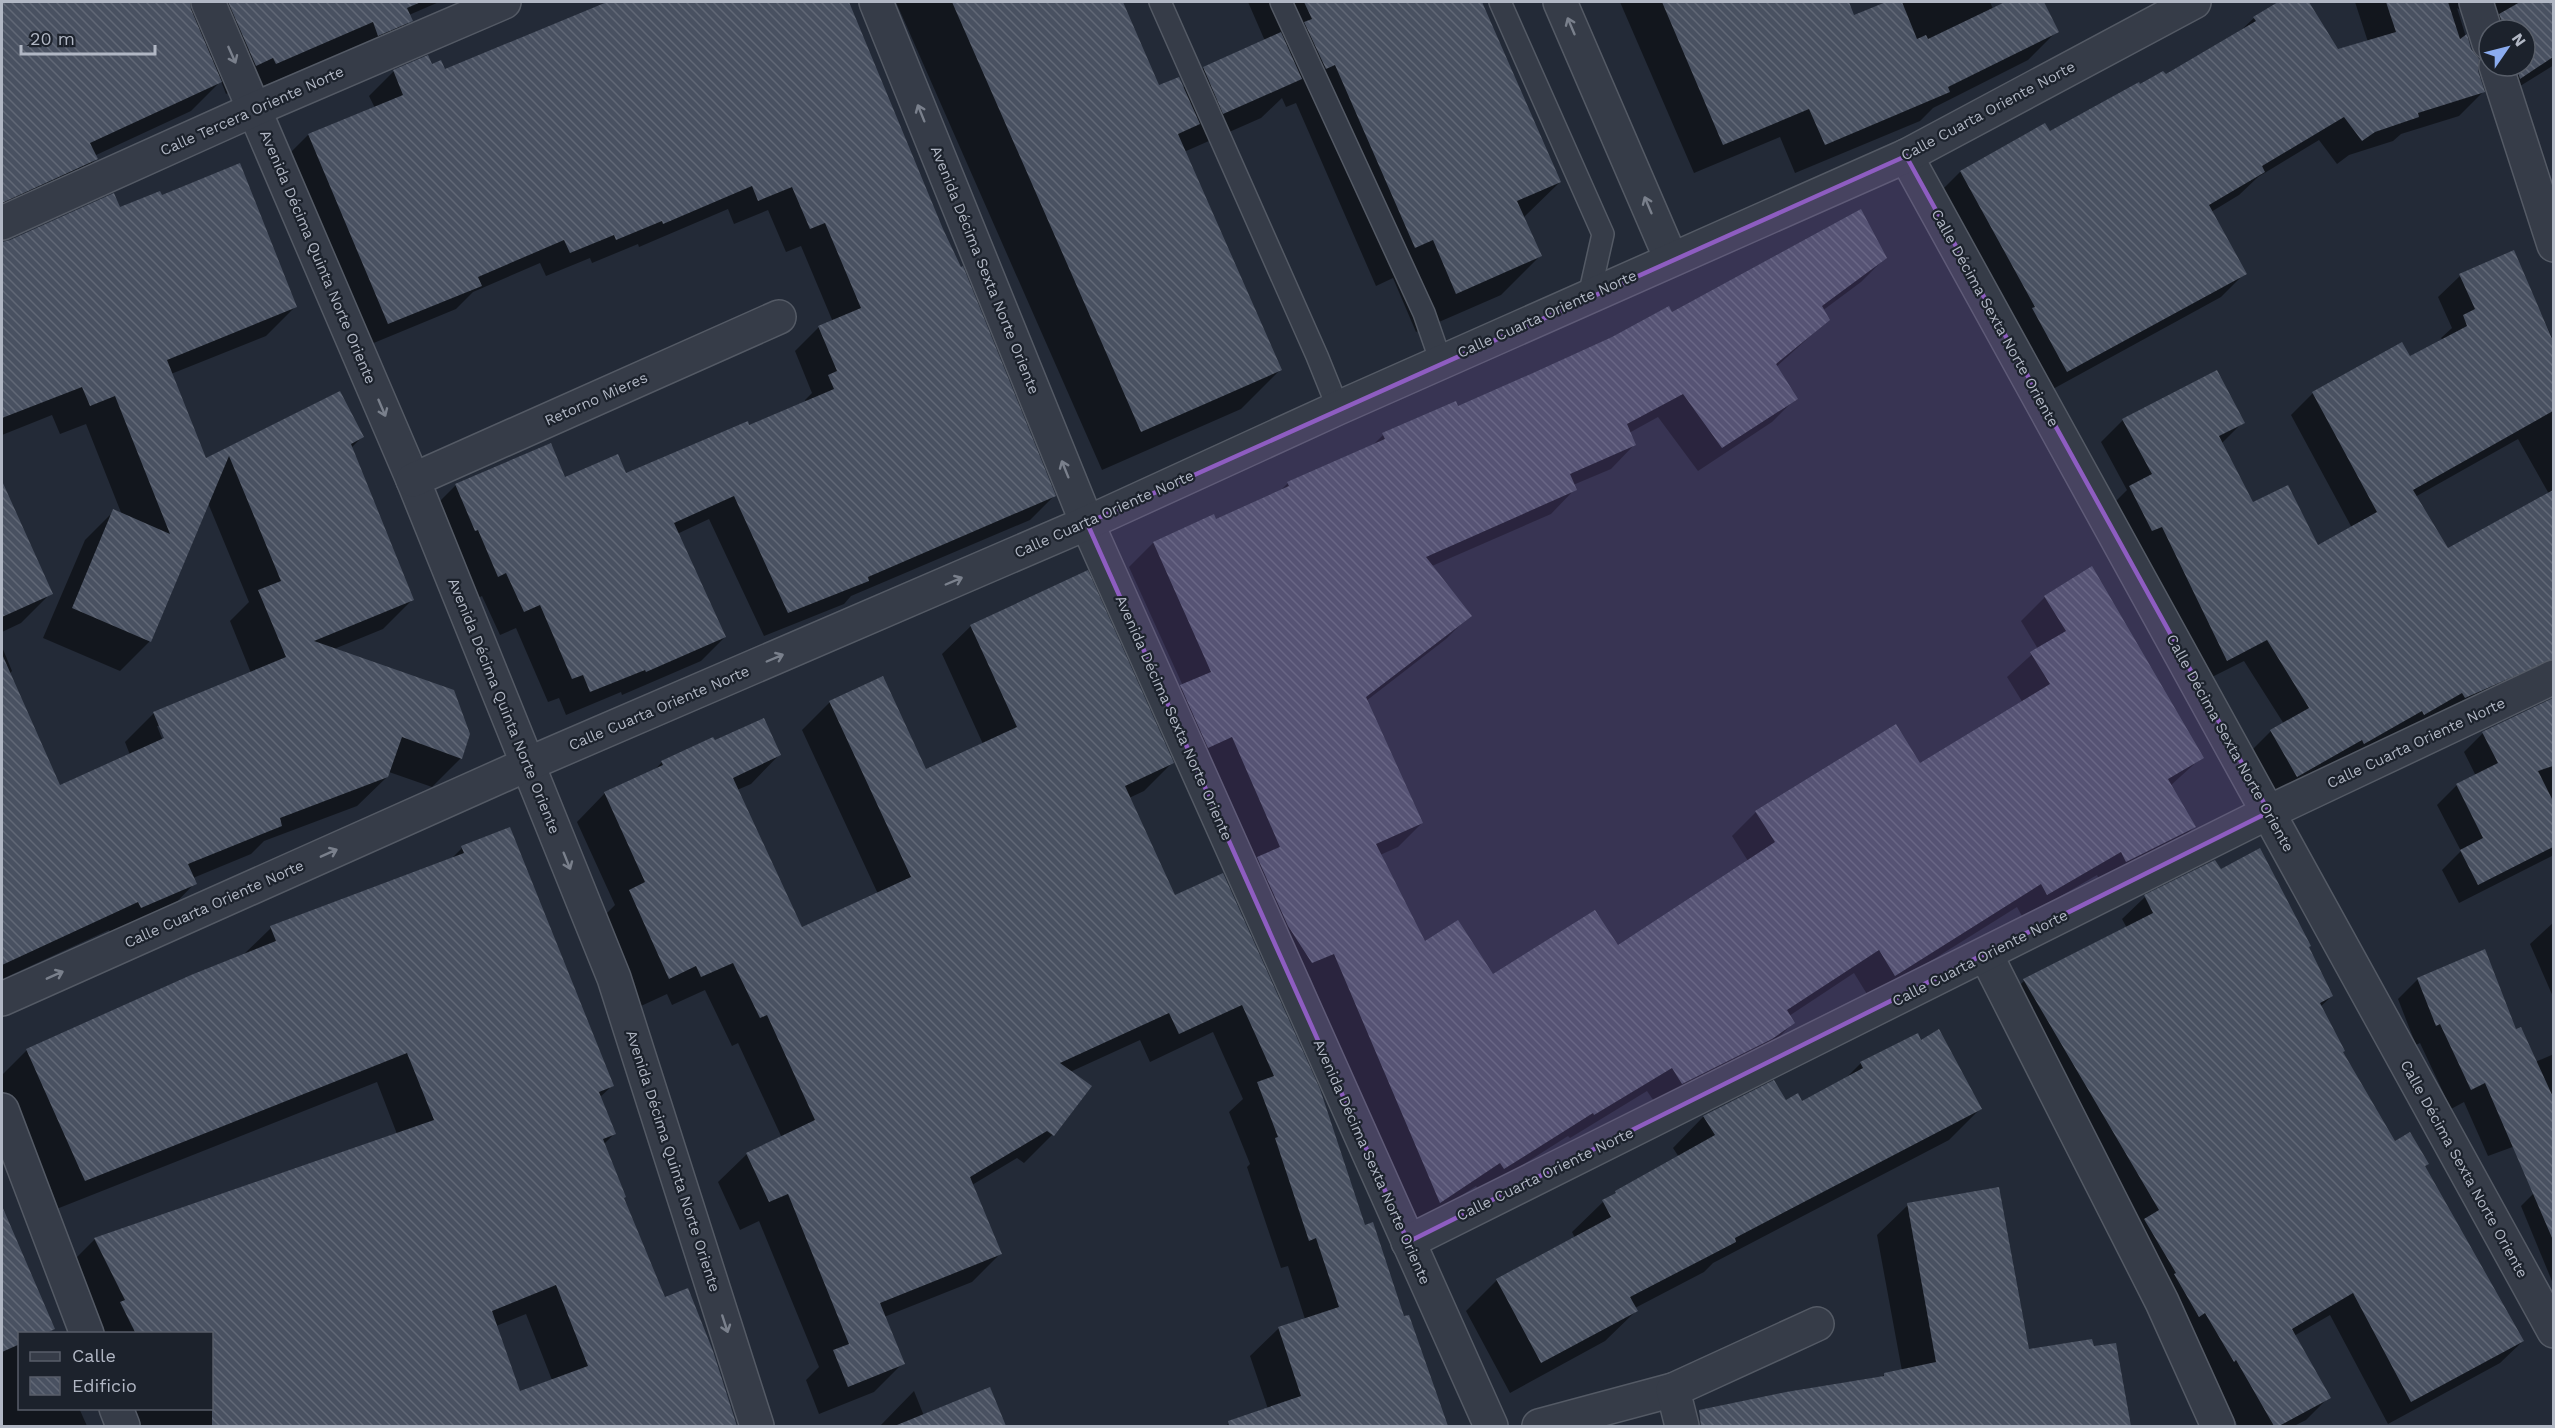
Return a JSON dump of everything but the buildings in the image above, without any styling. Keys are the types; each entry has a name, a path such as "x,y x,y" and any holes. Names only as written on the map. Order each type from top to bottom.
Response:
{"street":[{"name":"Avenida Décima Quinta Norte Oriente","path":"208,2 413,480 614,978 757,1426"},
{"name":"Calle Tercera Oriente Norte","path":"2,223 255,109 504,2"},
{"name":"Avenida Décima Sexta Norte Oriente","path":"876,2 1087,524 1491,1426"},
{"path":"1560,2 1671,259"},
{"name":"Calle Cuarta Oriente Norte","path":"2,999 528,764 1087,524 1338,408 1906,156 2194,2"},
{"path":"2476,2 2481,18"},
{"path":"2500,78 2553,244"},
{"name":"Calle Décima Sexta Norte Oriente","path":"1906,156 2553,1331"},
{"name":"Retorno Mieres","path":"413,480 779,317"},
{"name":"Calle Cuarta Oriente Norte","path":"1408,1242 2269,812 2553,677"},
{"path":"1986,955 2162,1302 2218,1426"},
{"path":"2,1110 86,1332"},
{"path":"1539,1426 1673,1390 1817,1324"},
{"path":"1673,1390 1682,1426"},
{"path":"117,1410 123,1426"}],"lane":[{"path":"1160,2 1338,408"},
{"path":"1281,2 1425,313 1441,362"},
{"path":"1500,2 1603,234 1589,296"}],"highlighted area":[{"path":"1906,156 2269,812 1408,1242 1087,523"}]}
